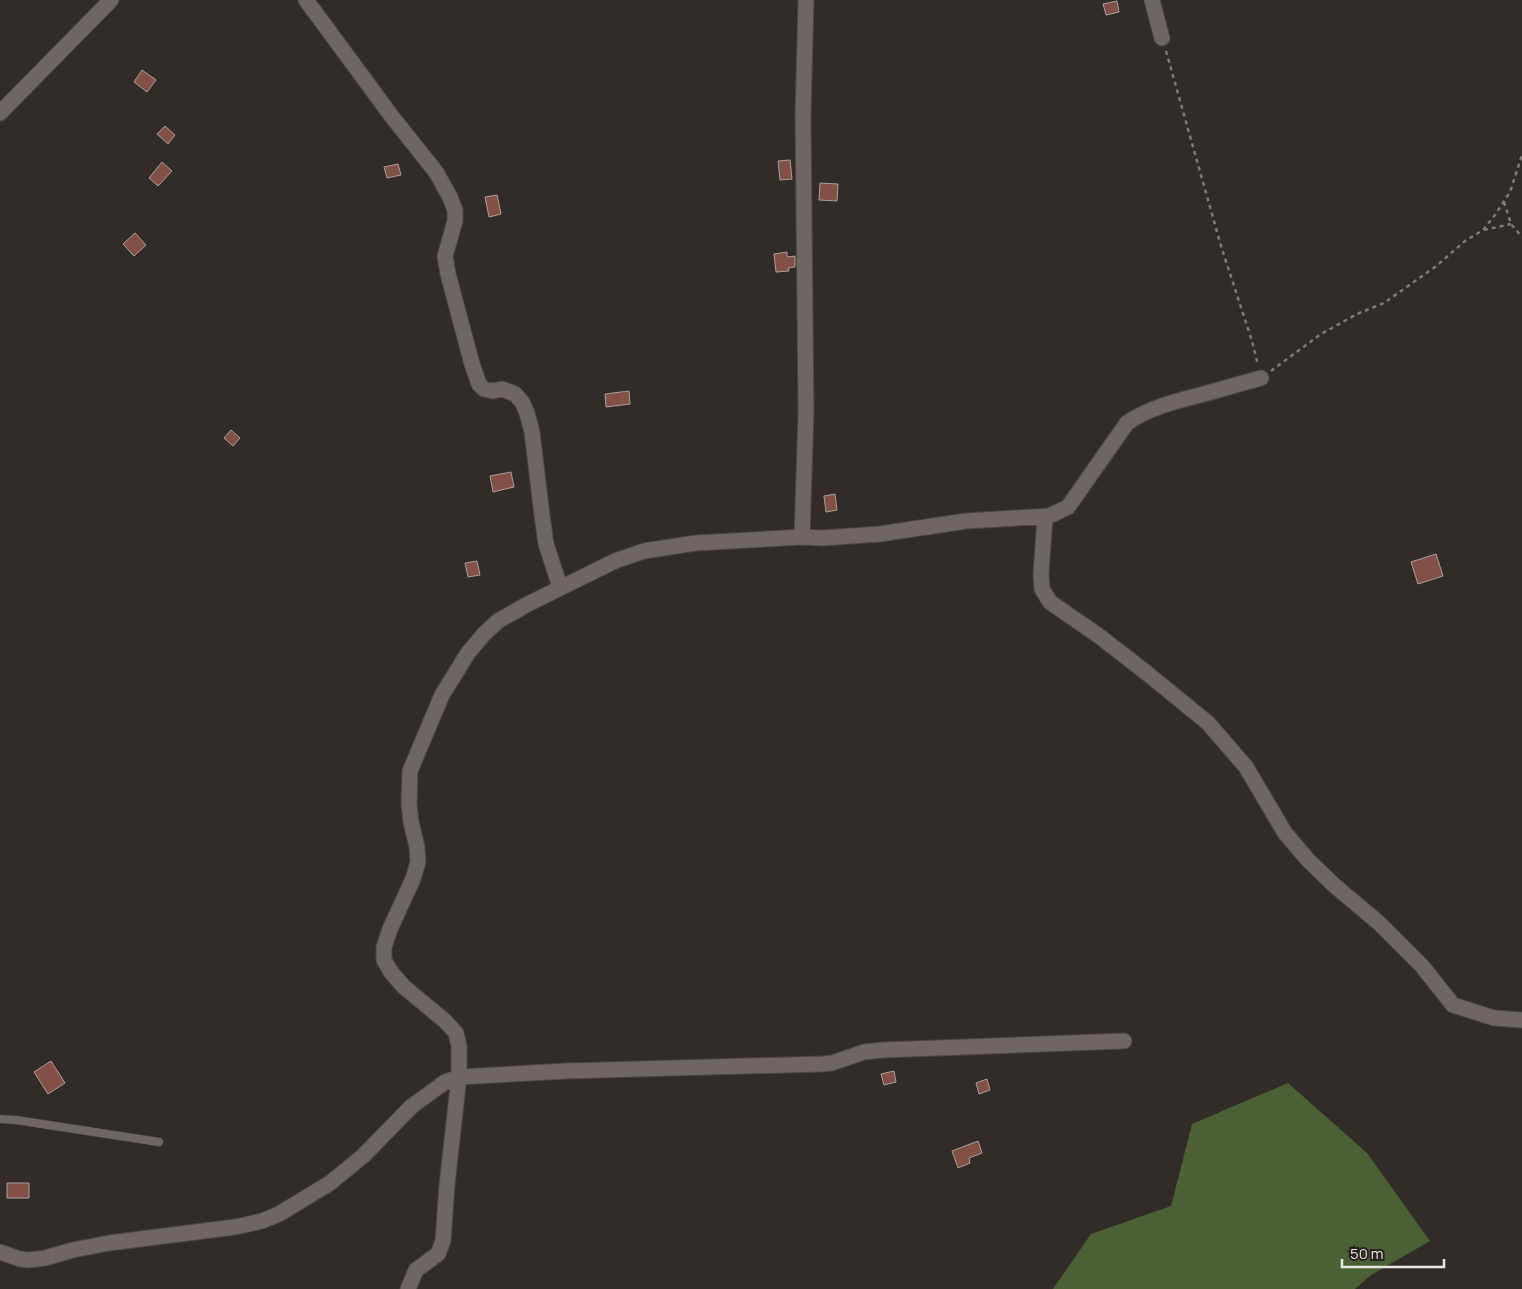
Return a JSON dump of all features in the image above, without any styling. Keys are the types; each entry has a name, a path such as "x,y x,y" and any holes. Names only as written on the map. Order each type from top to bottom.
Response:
{"street":[{"path":"0,113 111,0"},
{"path":"306,0 393,118 436,172 456,210 455,221 445,256 472,364 479,384 484,390 502,389 515,394 522,402 527,413 532,432 546,544 560,588"},
{"path":"802,537 806,412 803,115 806,0"},
{"path":"1152,0 1162,38"},
{"path":"408,1289 416,1270 438,1254 443,1241 459,1077 460,1046 456,1033 445,1021 403,986 390,972 384,960 384,947 390,929 413,879 418,862 410,813 410,771 442,695 468,653 484,634 498,621 526,604 615,561 652,549 696,543 880,534 966,521 1045,517 1068,507 1127,423 1135,417 1146,411 1186,398 1261,378"},
{"path":"1045,517 1041,574 1042,589 1050,602 1113,647 1208,723 1246,767 1285,833 1308,860 1378,923 1422,966 1453,1006 1494,1018 1522,1020"},
{"path":"0,1252 20,1259 37,1259 109,1244 235,1228 262,1221 279,1214 330,1183 363,1156 412,1106 439,1086 459,1077 566,1071 822,1064 832,1063 864,1052 883,1050 1124,1041"}],"lane":[{"path":"0,1119 159,1142"}],"path":[{"path":"1162,38 1221,246 1252,341 1261,378 1321,334 1357,314 1384,303 1436,267 1465,240 1483,230 1511,224"},
{"path":"1483,230 1510,192 1522,155"},
{"path":"1504,202 1511,224 1522,237"}],"green space":[{"path":"1288,1083 1367,1153 1430,1241 1371,1275 1355,1289 1053,1289 1091,1234 1171,1206 1192,1124"}],"building":[{"path":"1117,1 1119,12 1106,15 1103,4"},
{"path":"142,70 156,80 147,92 134,82"},
{"path":"165,126 175,135 168,144 157,134"},
{"path":"790,160 792,179 780,180 778,161"},
{"path":"162,162 172,171 158,186 149,178"},
{"path":"398,164 401,175 387,178 384,167"},
{"path":"820,183 838,184 837,201 819,200"},
{"path":"497,195 501,214 489,217 485,197"},
{"path":"135,233 146,245 134,256 123,244"},
{"path":"787,252 787,257 795,256 795,267 788,268 789,271 776,272 774,254"},
{"path":"629,391 630,404 606,407 605,394"},
{"path":"231,430 240,438 233,446 224,438"},
{"path":"511,472 514,487 493,492 490,476"},
{"path":"835,494 837,510 826,512 824,496"},
{"path":"1436,554 1443,576 1418,584 1411,562"},
{"path":"477,561 480,575 468,577 465,563"},
{"path":"51,1061 65,1083 48,1094 34,1072"},
{"path":"894,1071 896,1082 884,1085 881,1074"},
{"path":"987,1079 990,1090 979,1094 976,1083"},
{"path":"978,1141 982,1153 969,1158 970,1163 958,1168 952,1151"},
{"path":"7,1183 29,1183 29,1198 7,1198"}]}
